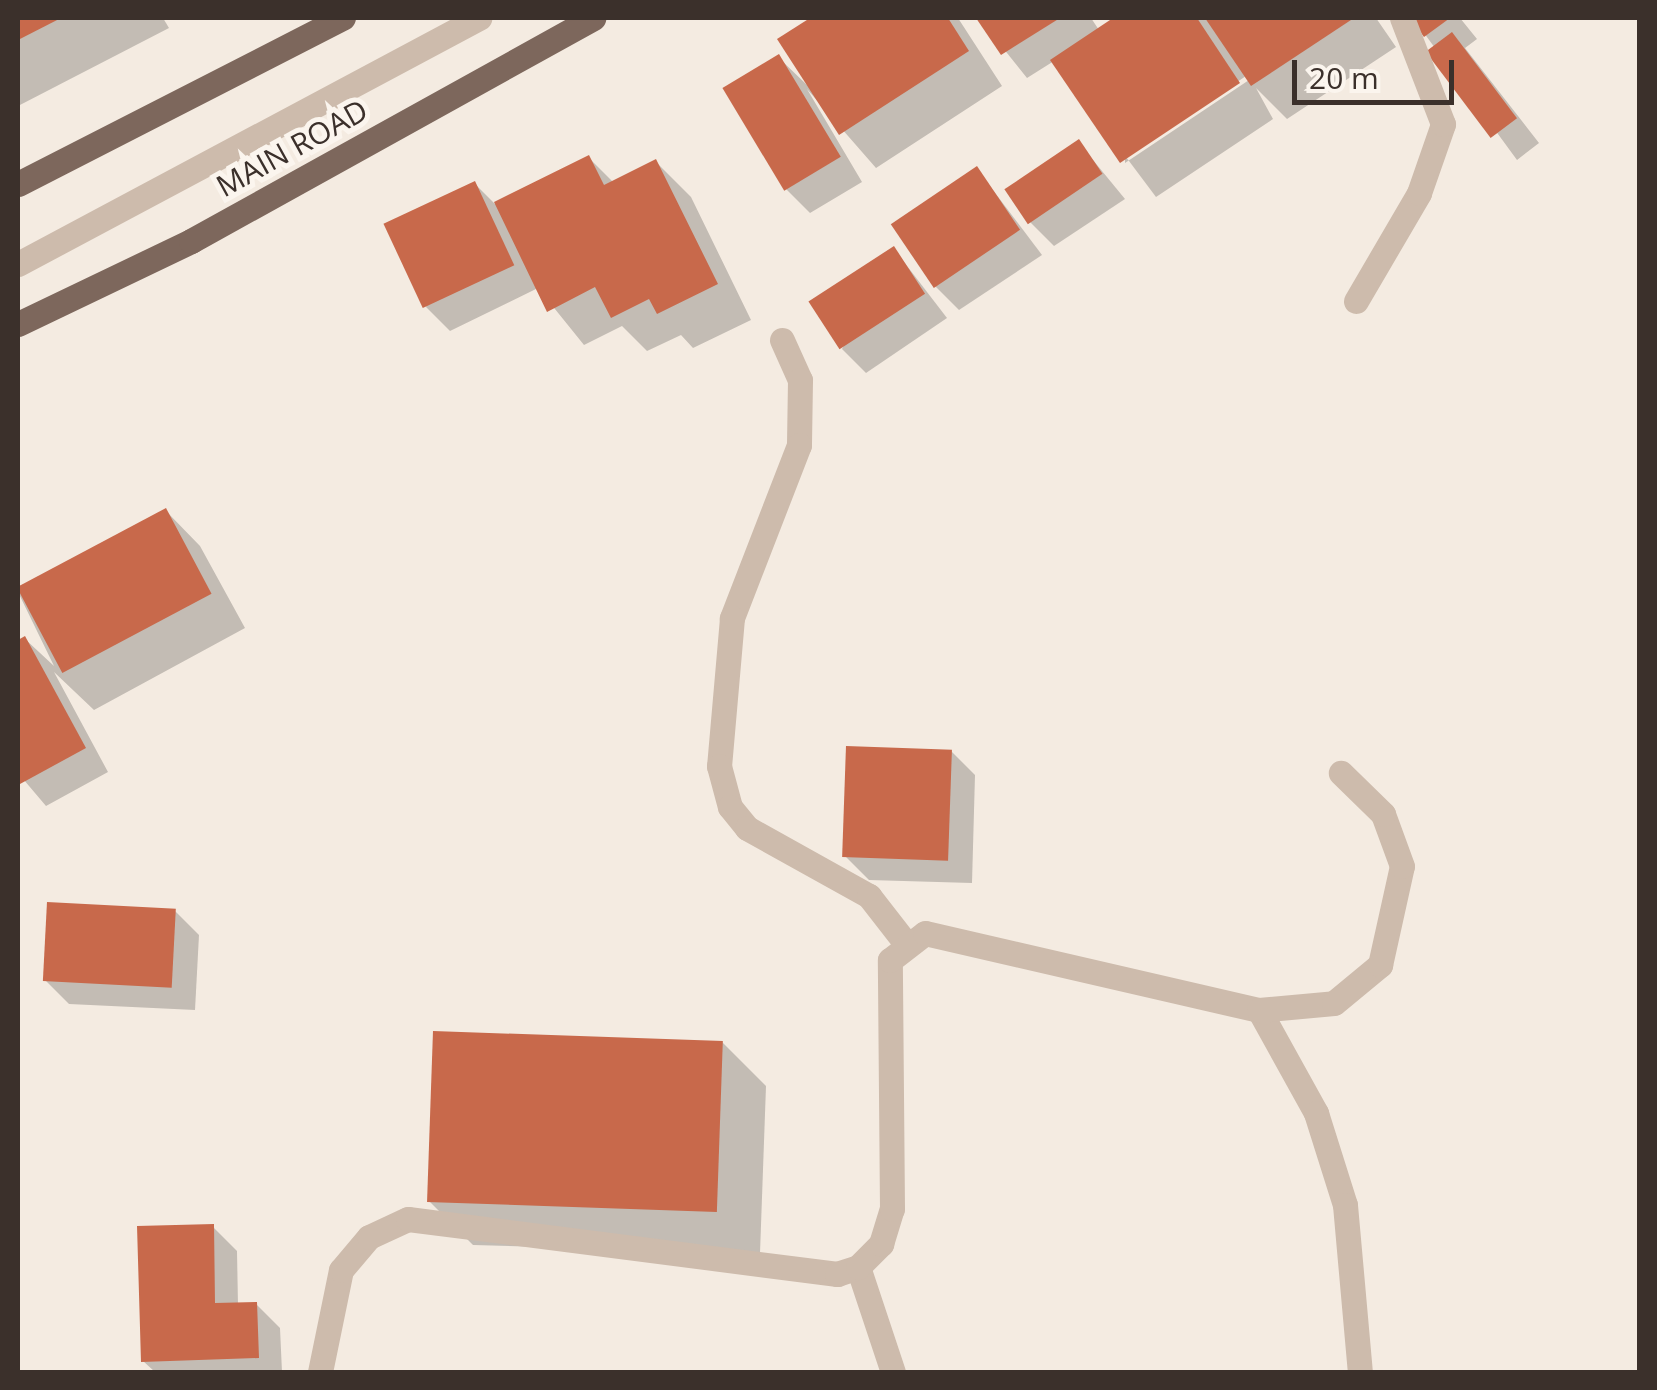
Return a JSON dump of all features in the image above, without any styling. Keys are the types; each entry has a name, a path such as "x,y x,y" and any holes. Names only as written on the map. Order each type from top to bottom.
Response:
{"main road":[{"path":"18,184 342,18"},
{"name":"MAIN ROAD","path":"18,324 191,241 592,18"}],"street":[{"path":"18,264 479,18"},
{"path":"1356,301 1419,194 1443,124 1402,18"},
{"path":"782,340 800,380 800,445 732,618 719,766 730,807 748,828 869,896 904,942"},
{"path":"320,1372 340,1270 368,1237 408,1219 837,1274 858,1268 881,1244 892,1209 890,960 904,942 926,933 1258,1010 1334,1004 1380,965 1397,918 1402,866 1383,814 1340,773"},
{"path":"1258,1010 1316,1113 1345,1205 1360,1372"},
{"path":"858,1268 893,1372"}],"building":[{"path":"18,18 61,18 18,40"},
{"path":"810,18 948,18 969,51 839,135 777,39"},
{"path":"976,18 1060,18 1001,55"},
{"path":"1113,18 1197,18 1240,83 1120,163 1050,60"},
{"path":"1205,18 1354,18 1251,86"},
{"path":"1410,18 1450,18 1424,37"},
{"path":"1452,32 1517,118 1491,138 1426,52"},
{"path":"779,54 841,157 784,191 722,88"},
{"path":"1079,139 1102,174 1028,224 1004,189"},
{"path":"589,155 604,185 656,159 718,284 657,314 649,299 611,318 595,287 547,312 494,202"},
{"path":"977,166 1020,230 934,288 891,224"},
{"path":"475,181 514,265 423,308 383,224"},
{"path":"894,246 925,294 840,349 808,302"},
{"path":"166,508 212,594 62,673 18,587"},
{"path":"25,636 86,748 20,784 18,640"},
{"path":"846,746 952,750 948,861 842,857"},
{"path":"47,902 176,909 172,988 43,981"},
{"path":"433,1031 723,1041 717,1212 427,1202"},
{"path":"214,1224 215,1303 257,1302 259,1358 141,1362 137,1226"}]}
